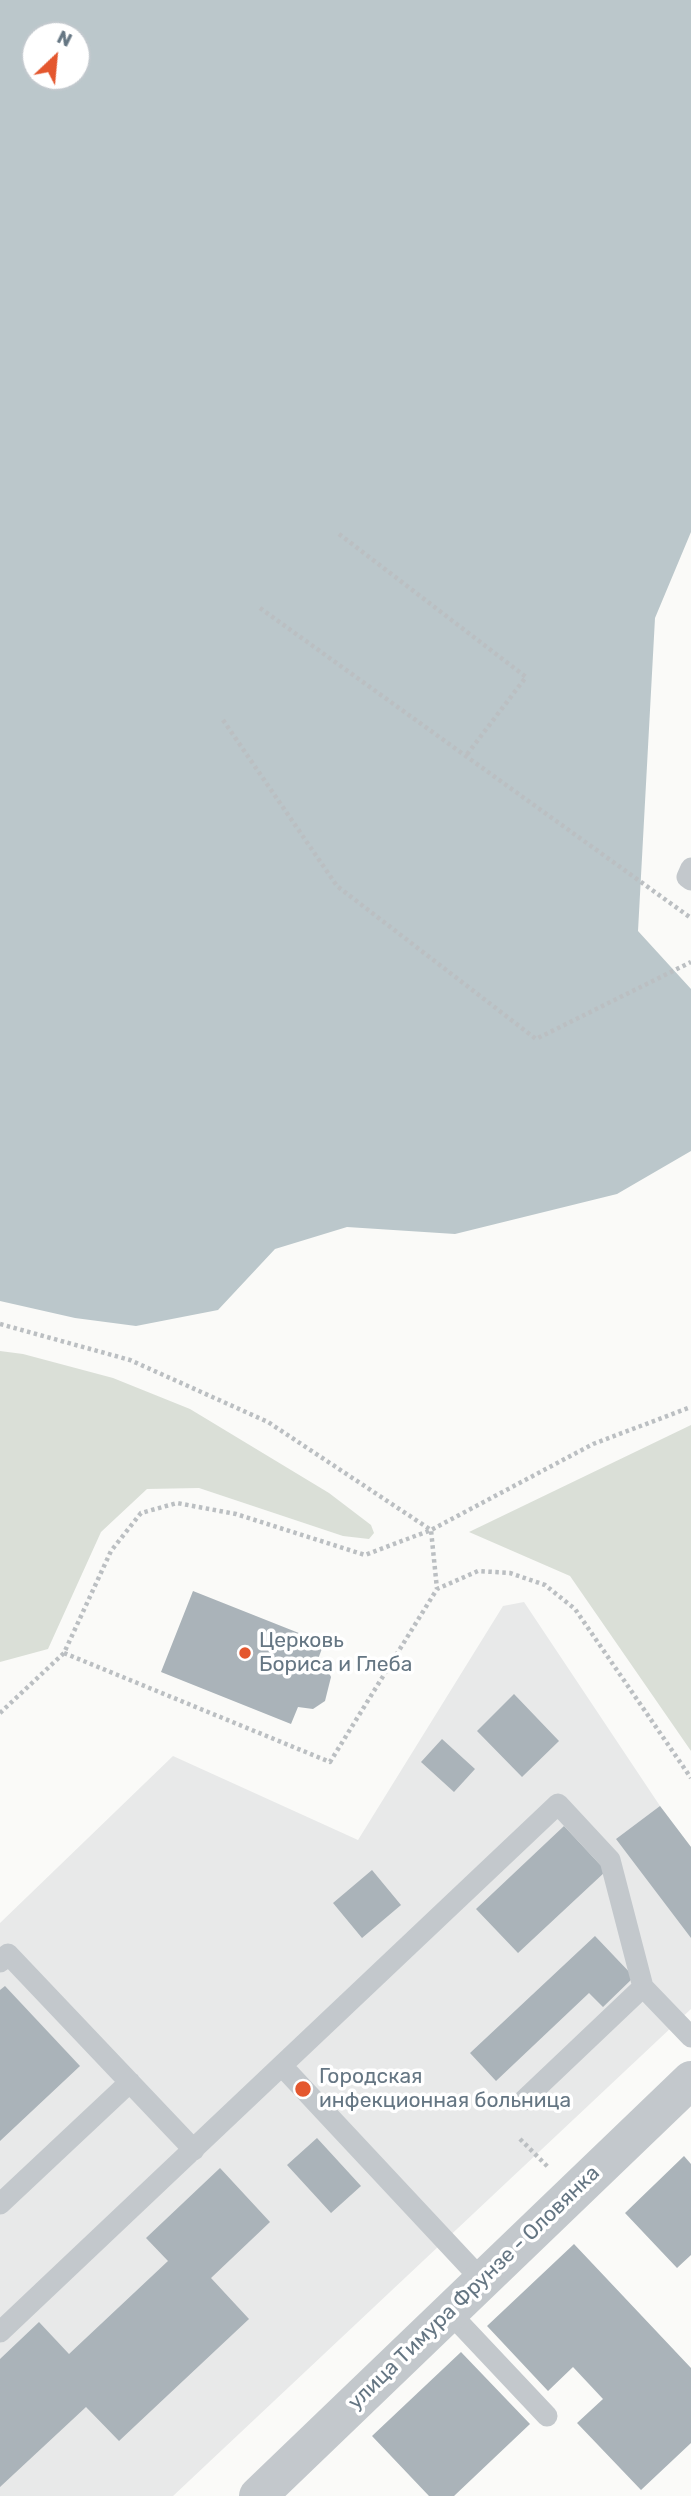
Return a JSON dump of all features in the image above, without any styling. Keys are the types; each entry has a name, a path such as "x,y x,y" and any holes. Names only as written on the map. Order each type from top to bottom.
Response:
{"street":[{"name":"улица Тимура Фрунзе - Оловянка","path":"258,2496 691,2080"}],"lane":[{"path":"691,868 687,877 691,880"},
{"path":"0,2332 558,1804 610,1860 643,1987 691,2037"},
{"path":"0,1962 8,1954 194,2150"},
{"path":"524,2100 643,1987"},
{"path":"282,2066 482,2280"},
{"path":"0,2204 130,2082"},
{"path":"449,2312 547,2416"}],"path":[{"path":"339,534 526,677 465,757"},
{"path":"260,608 691,918"},
{"path":"223,720 337,886 536,1039 691,962"},
{"path":"0,1324 130,1360 268,1422 431,1530"},
{"path":"0,1713 64,1653 111,1551 141,1513 177,1503 236,1514 365,1555 431,1530 593,1444 691,1407"},
{"path":"431,1530 437,1589"},
{"path":"64,1653 330,1762 437,1589 478,1571 510,1573 545,1585 575,1609 691,1778"}],"shaded area":[{"path":"0,0 691,0 691,532 655,618 638,931 691,989 691,1151 617,1194 455,1234 347,1227 275,1249 218,1310 136,1326 75,1318 0,1301"},
{"path":"0,1351 23,1354 113,1378 190,1409 329,1493 371,1525 374,1533 369,1539 343,1536 199,1488 147,1489 101,1532 48,1649 0,1662"},
{"path":"691,1425 691,1751 570,1576 469,1532"},
{"name":"Городская инфекционная больница","path":"524,1602 660,1806 691,1847 691,2009 173,2496 0,2496 0,1923 173,1756 358,1840 503,1606"}],"building":[{"name":"Церковь Бориса и Глеба","path":"193,1591 324,1643 317,1662 327,1669 331,1677 325,1701 313,1709 298,1707 291,1724 161,1672"},
{"path":"514,1694 559,1741 522,1777 477,1731"},
{"path":"442,1739 475,1769 454,1792 421,1762"},
{"path":"660,1806 691,1847 691,1938 616,1839"},
{"path":"564,1826 606,1871 518,1953 476,1909"},
{"path":"372,1870 401,1905 362,1938 333,1903"},
{"path":"595,1936 634,1977 603,2007 589,1993 496,2081 470,2053"},
{"path":"5,1986 80,2066 0,2141 0,1990"},
{"path":"317,2138 361,2186 331,2213 287,2165"},
{"path":"684,2156 691,2164 691,2255 677,2268 625,2213"},
{"path":"220,2168 270,2222 211,2278 249,2319 119,2441 86,2407 0,2487 0,2359 39,2322 69,2354 168,2261 146,2238"},
{"path":"574,2244 691,2368 691,2443 641,2490 577,2423 603,2399 573,2367 548,2391 487,2326"},
{"path":"461,2352 530,2424 454,2496 429,2496 372,2436"}],"place":[{"name":"Церковь Бориса и Глеба","path":"245,1653"},
{"name":"Городская инфекционная больница","path":"303,2089"}]}
